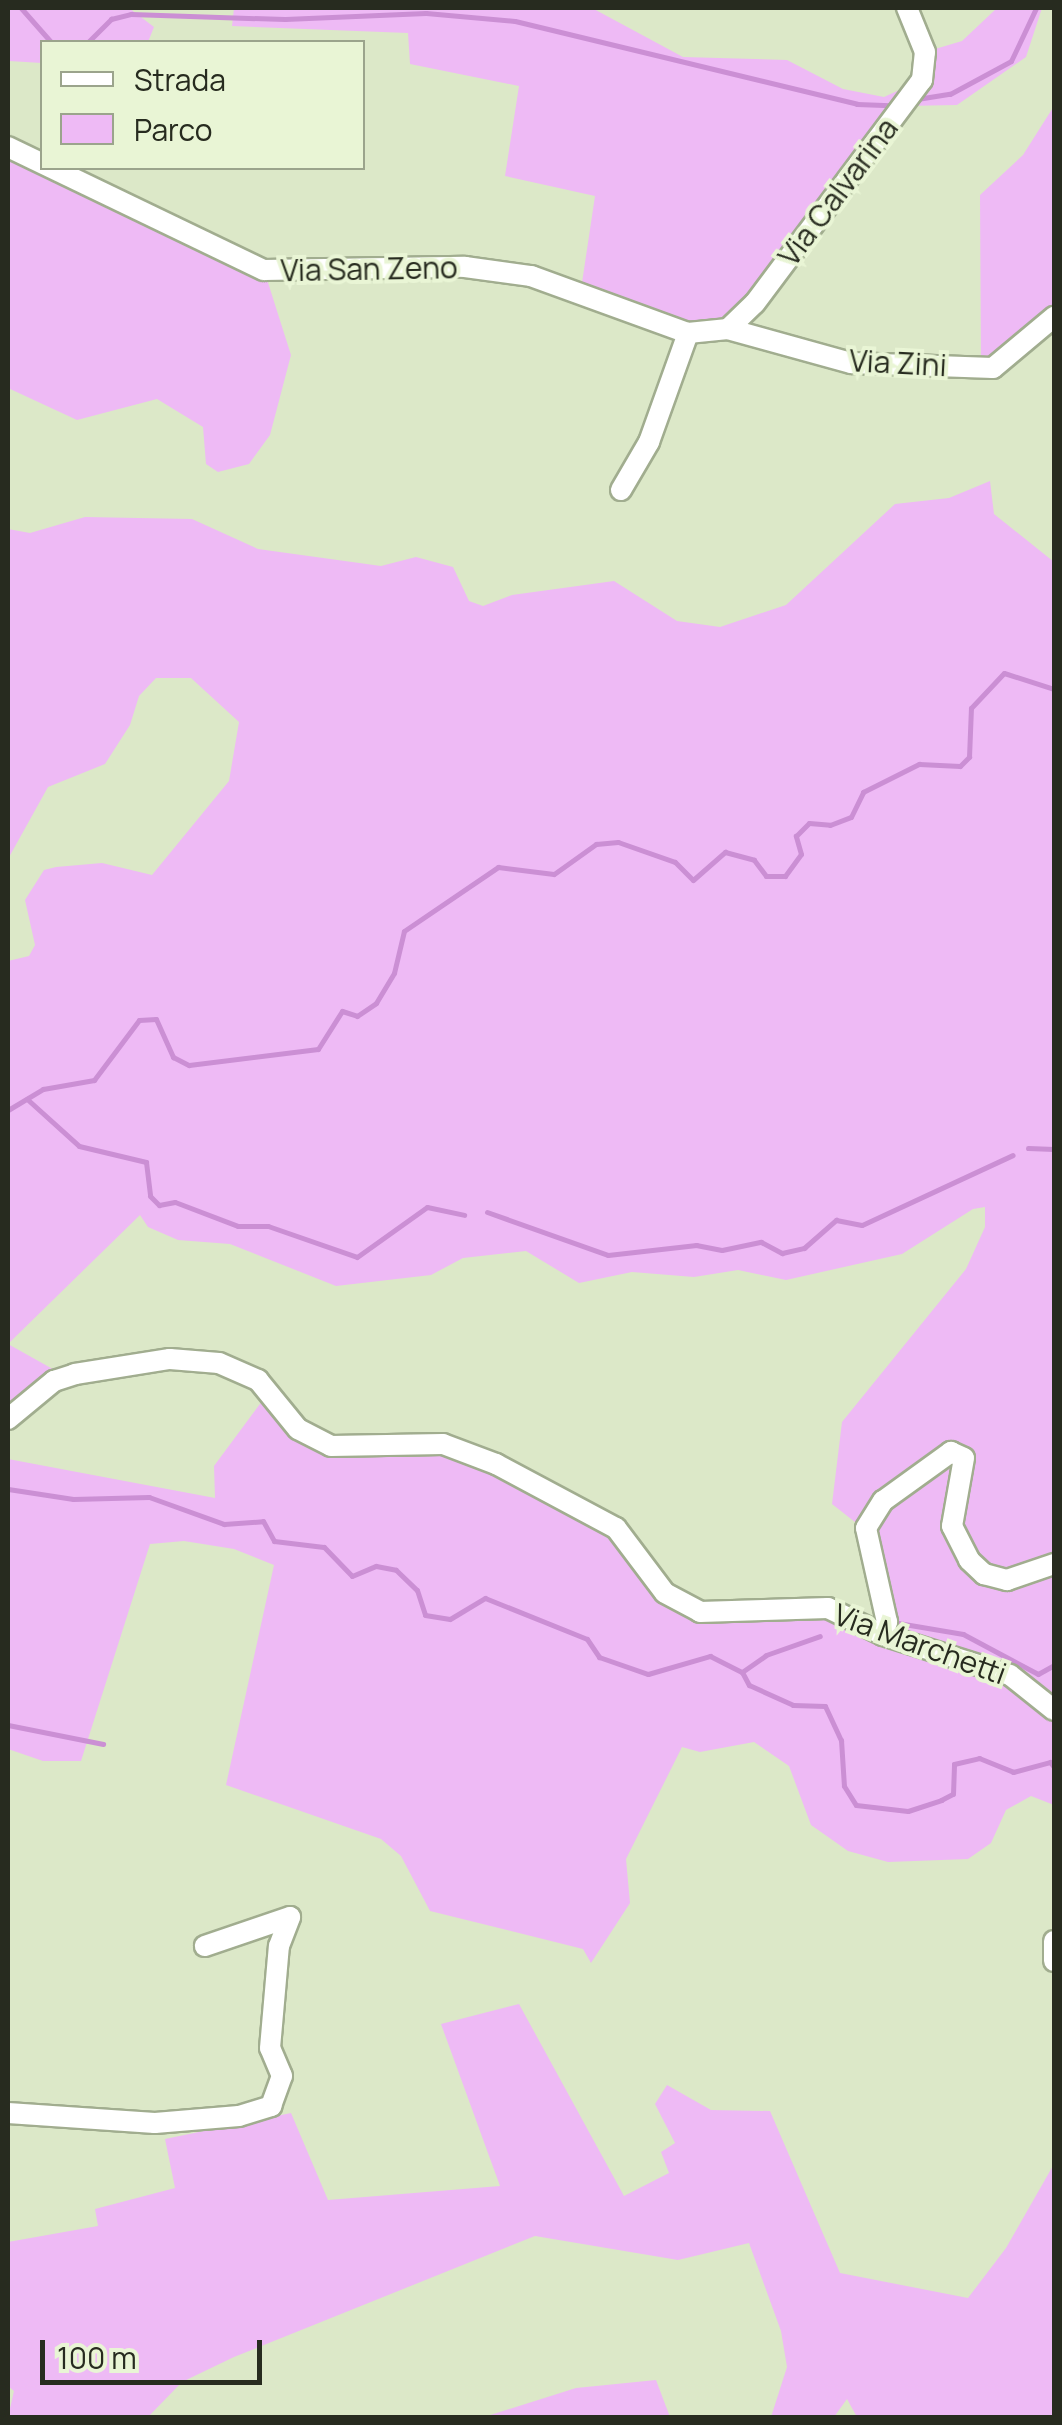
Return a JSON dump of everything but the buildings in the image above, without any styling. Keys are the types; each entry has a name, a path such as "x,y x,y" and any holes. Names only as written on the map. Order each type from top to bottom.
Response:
{"street":[{"name":"Via Calvarina","path":"728,329 754,304 922,80 925,52 907,8"},
{"name":"Via San Zeno","path":"8,148 40,163"},
{"name":"Via San Zeno","path":"54,170 264,270 465,267 531,276 688,333"},
{"name":"Via Zini","path":"728,329 777,348 851,363 993,368 1054,317"},
{"path":"621,490 650,442 688,333 728,329"},
{"name":"Via Marchetti","path":"8,1420 54,1380 75,1374 170,1358 220,1363 258,1380 298,1429 331,1446 442,1444 496,1464 616,1528 664,1593 700,1612 808,1606 882,1635 1010,1675 1054,1710"},
{"path":"882,1635 887,1622 866,1528 883,1501 951,1452 964,1458 952,1526 969,1560 984,1574 1007,1580 1054,1564"},
{"path":"8,2113 155,2124 271,2106 282,2076 270,2048 278,1946 290,1917 205,1946"},
{"path":"1054,1940 1054,1961"}],"green space":[{"path":"8,8 129,8 154,27 149,40 40,40 40,63 9,61"},
{"path":"234,8 592,8 683,57 787,60 843,89 884,97 921,80 925,52 962,41 997,8 1042,8 1026,57 957,105 904,106 728,329 688,333 580,296 595,196 505,176 519,86 410,64 408,33 232,26"},
{"path":"1054,106 1054,318 981,367 980,195 1023,155"},
{"path":"8,148 40,163 40,170 54,170 264,270 291,355 270,435 249,464 218,472 206,464 203,427 157,399 77,420 8,388"},
{"path":"990,481 994,514 1054,562 1054,1805 1031,1796 1006,1810 991,1843 968,1859 888,1862 848,1851 811,1825 789,1766 754,1742 700,1752 682,1747 626,1859 630,1903 591,1963 583,1949 430,1911 401,1856 381,1839 226,1785 274,1565 234,1549 184,1541 150,1544 81,1761 43,1761 8,1749 8,1459 215,1498 214,1466 268,1393 304,1436 450,1449 611,1528 680,1607 791,1608 884,1633 860,1526 832,1504 842,1422 966,1269 985,1227 985,1207 973,1209 902,1254 786,1280 738,1270 694,1277 632,1272 579,1283 526,1251 463,1258 431,1275 336,1286 230,1244 178,1240 148,1227 140,1215 8,1344 8,961 29,956 35,945 25,900 44,870 56,867 102,863 152,875 229,781 239,722 191,678 156,678 139,696 130,725 105,764 48,787 8,859 8,529 30,533 85,517 192,519 258,549 381,566 416,557 453,567 469,601 483,606 512,595 614,581 677,621 720,627 786,605 895,504 949,498"},
{"path":"8,1344 67,1377 8,1422"},
{"path":"519,2004 624,2196 669,2173 661,2152 675,2143 655,2104 667,2085 711,2110 770,2111 840,2273 968,2298 1006,2248 1054,2164 1054,2417 857,2417 847,2399 834,2417 771,2417 787,2367 781,2331 749,2243 678,2260 535,2236 234,2357 182,2382 148,2417 8,2417 14,2391 8,2386 8,2242 98,2226 95,2209 175,2188 165,2139 291,2113 328,2200 500,2186 441,2024"},
{"path":"656,2380 670,2417 484,2417 576,2388"}],"waterway":[{"path":"21,8 49,40"},
{"path":"917,99 950,94 1011,61 1036,8"},
{"path":"90,40 111,19 131,14 285,19 426,13 515,21 857,104 890,105"},
{"path":"8,1110 43,1089 94,1080 139,1020 156,1019 173,1057 189,1065 318,1049 342,1011 357,1016 376,1003 394,973 404,931 498,867 554,874 596,844 618,842 675,862 693,880 725,852 754,860 766,876 785,876 801,854 796,836 809,823 830,825 851,817 863,792 919,764 960,766 969,757 971,708 1004,673 1054,689"},
{"path":"27,1099 79,1146 146,1162 150,1196 159,1205 175,1202 238,1226 268,1226 357,1257 427,1207 464,1215"},
{"path":"1028,1148 1054,1149"},
{"path":"487,1212 608,1255 696,1245 722,1250 761,1242 782,1253 804,1248 836,1220 862,1225 1013,1155"},
{"path":"8,1489 73,1499 149,1497 224,1524 263,1521 274,1541 324,1547 352,1576 376,1566 396,1570 417,1590 425,1615 450,1619 485,1598 587,1639 599,1657 648,1674 710,1656 742,1672 749,1685 793,1705 825,1706 841,1740 844,1786 856,1805 908,1811 941,1800 953,1794 954,1764 979,1758 1013,1772 1050,1762 1054,1767"},
{"path":"898,1623 963,1634 1038,1674 1054,1665"},
{"path":"742,1672 766,1655 820,1636"},
{"path":"8,1725 103,1744"}]}
